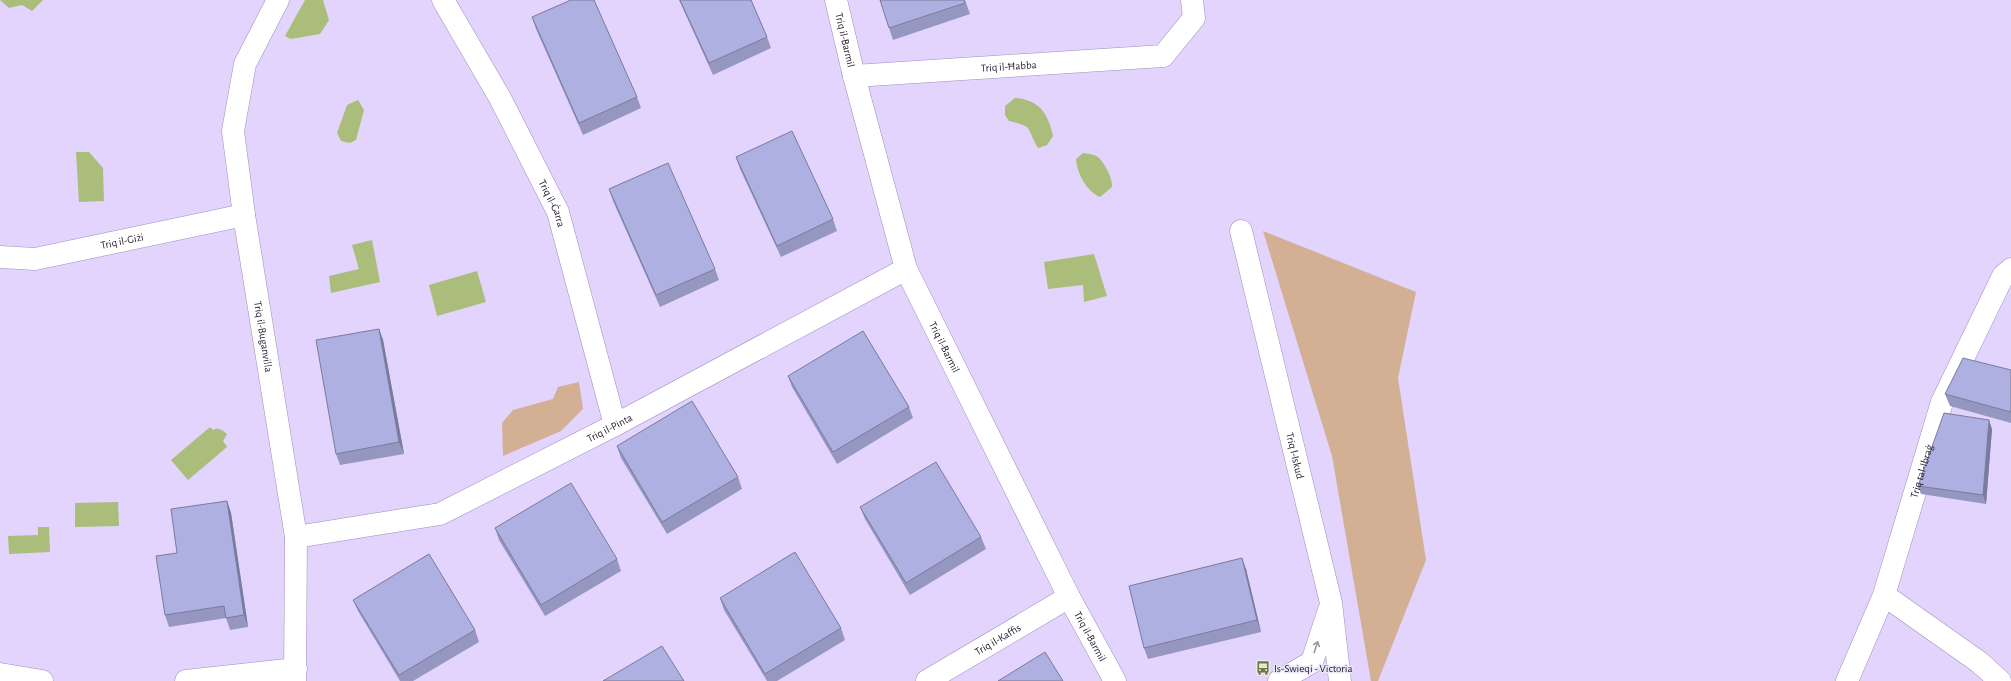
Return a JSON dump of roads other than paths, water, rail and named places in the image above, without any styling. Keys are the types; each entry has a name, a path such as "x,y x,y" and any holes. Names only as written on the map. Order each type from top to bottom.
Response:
{"street":[{"name":"Triq il-Buganvilla","path":"278,0 245,64 233,130 244,215 296,537 295,675"},
{"name":"Triq il-Ġarra","path":"443,0 500,98 558,212 615,425"},
{"name":"Triq il-Barmil","path":"836,0 854,76 906,269 1068,597 1116,678"},
{"name":"Triq il-Ħabba","path":"854,76 1163,56 1194,18 1192,0"},
{"name":"Triq il-Giżi","path":"0,257 35,259 244,215"},
{"name":"Triq l-Iskud","path":"1241,231 1331,603 1340,681"},
{"name":"Triq il-Pinta","path":"296,537 440,514 615,425 906,269"},
{"name":"Triq tal-Ibraġ","path":"1847,681 1884,595 1942,402 2004,276 2011,270"},
{"path":"1884,595 1979,662 2000,681"},
{"name":"Triq il-Kaffis","path":"927,681 1068,597"},
{"path":"1279,681 1312,662 1331,603"},
{"path":"0,674 42,681"},
{"path":"186,681 295,675"}],"place":[{"name":"Is-Swieqi - Victoria","path":"1263,668"}]}
